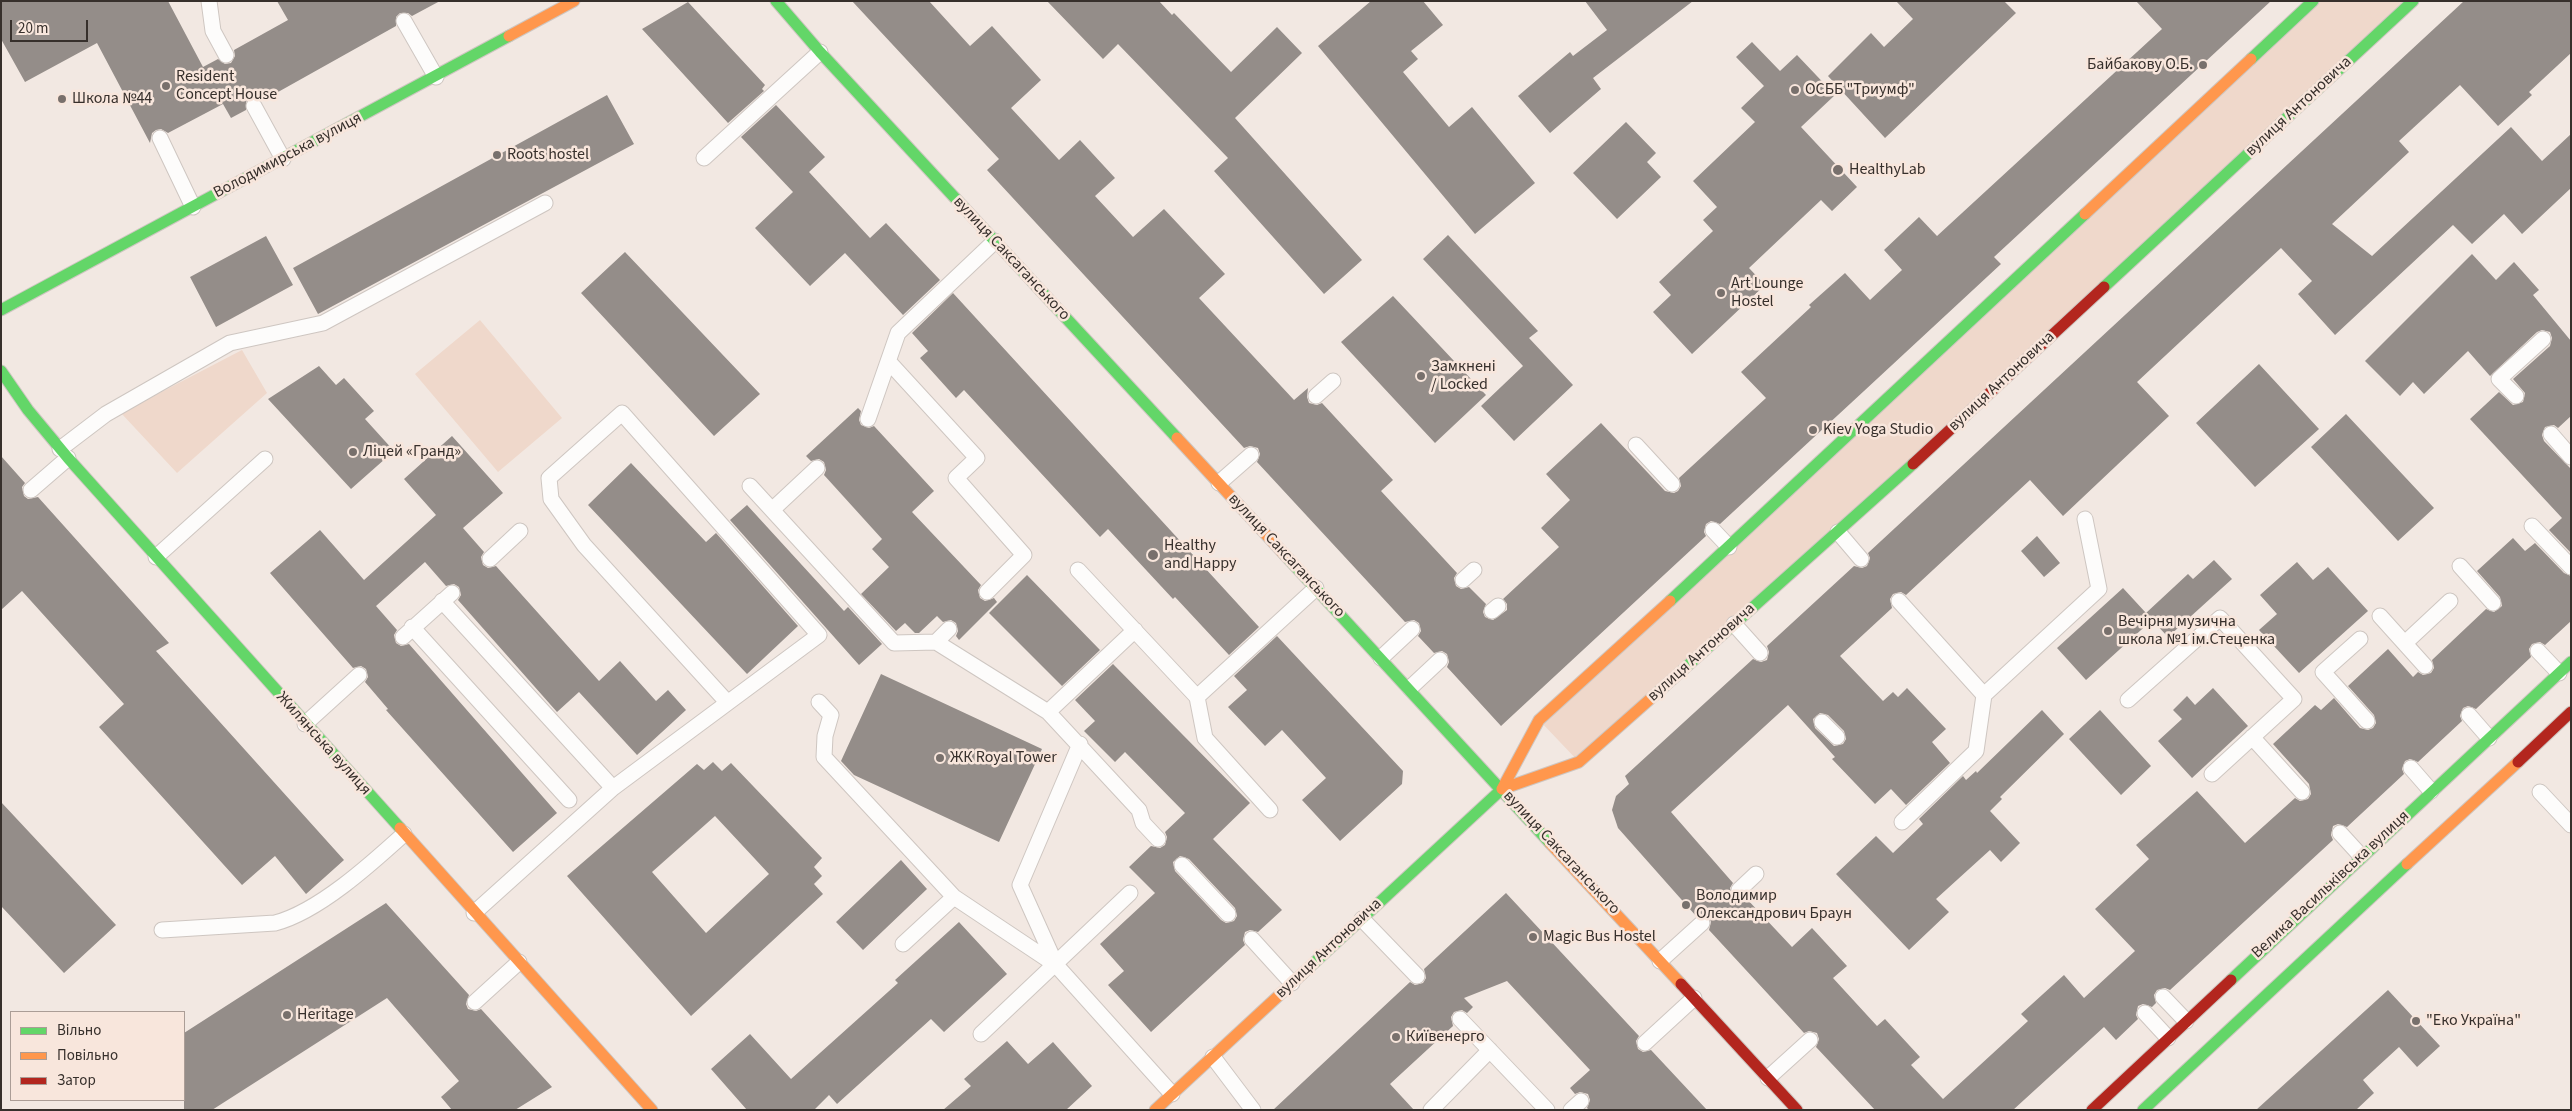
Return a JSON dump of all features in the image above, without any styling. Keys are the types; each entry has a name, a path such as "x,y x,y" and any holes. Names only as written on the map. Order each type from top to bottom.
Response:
{"main road":[{"name":"Володимирська вулиця","path":"1,310 574,1"},
{"name":"вулиця Саксаганського","path":"776,1 820,52 1410,688 1768,1078 1792,1108"},
{"name":"вулиця Антоновича","path":"1155,1110 1502,789 1539,720 1728,547 2313,1"},
{"name":"вулиця Антоновича","path":"1502,789 1579,762 1838,532 2413,1"},
{"name":"Жилянська вулиця","path":"1,371 64,454 652,1110"},
{"name":"Велика Васильківська вулиця","path":"2092,1110 2361,856 2571,662"},
{"path":"2143,1110 2571,712"}],"lane":[{"path":"210,1 213,31 226,55"},
{"path":"404,21 436,77"},
{"path":"704,158 820,52"},
{"path":"254,106 283,159"},
{"path":"160,138 194,207"},
{"path":"31,490 64,454 106,414 230,343 323,324 545,203"},
{"path":"868,419 898,333 995,241"},
{"path":"2516,396 2499,378 2543,339"},
{"path":"888,362 977,458 956,478 1024,555 987,592"},
{"path":"1316,396 1333,381"},
{"path":"474,913 613,788 727,702 819,636 622,413 549,478 551,499 584,545 727,702"},
{"path":"2551,434 2569,450"},
{"path":"1636,445 1672,484"},
{"path":"1220,483 1251,455"},
{"path":"156,557 265,459"},
{"path":"772,510 817,468"},
{"path":"750,486 894,643 936,642 1048,712 1080,744 1139,810 1143,823 1158,839"},
{"path":"1902,822 1976,751 1984,694 2099,589 2085,519"},
{"path":"2532,526 2571,568"},
{"path":"490,559 520,530"},
{"path":"1713,530 1728,547"},
{"path":"1838,532 1861,559"},
{"path":"2460,566 2493,603"},
{"path":"1078,570 1196,697 1204,738 1270,810"},
{"path":"1196,697 1316,588"},
{"path":"569,800 407,632 447,597 613,788"},
{"path":"1899,602 1984,694"},
{"path":"2405,643 2450,602"},
{"path":"2380,616 2425,666"},
{"path":"2128,700 2220,618 2294,699 2212,774"},
{"path":"1734,624 1760,653"},
{"path":"936,642 949,629"},
{"path":"1381,658 1412,629"},
{"path":"1048,712 1135,630"},
{"path":"2360,639 2323,672 2367,721"},
{"path":"2538,651 2559,673"},
{"path":"1410,688 1440,660"},
{"path":"305,724 359,674"},
{"path":"819,702 831,715 824,757 954,897 1056,965 1172,1094"},
{"path":"2469,716 2489,738"},
{"path":"1822,722 1837,736"},
{"path":"2252,737 2302,792"},
{"path":"1056,965 1020,885 1080,744"},
{"path":"2411,768 2432,791"},
{"path":"2540,792 2571,824"},
{"path":"2340,833 2361,856"},
{"path":"162,930 275,923 293,919 376,860 404,834"},
{"path":"1182,865 1228,914"},
{"path":"1739,890 1756,874"},
{"path":"981,1034 1056,965 1130,892"},
{"path":"903,944 954,897"},
{"path":"1362,918 1417,976"},
{"path":"1660,961 1702,923"},
{"path":"1252,939 1292,983"},
{"path":"475,1002 518,962"},
{"path":"2163,997 2186,1021"},
{"path":"1645,1043 1694,998"},
{"path":"2145,1013 2168,1038"},
{"path":"1460,1019 1547,1110"},
{"path":"1768,1078 1810,1040"},
{"path":"1431,1110 1490,1050"},
{"path":"1213,1056 1253,1110"},
{"path":"2155,1098 2166,1110"}],"shaded area":[{"path":"2313,1 2413,1 1579,762 1539,720"},
{"path":"480,320 562,418 498,472 415,374"},
{"path":"242,350 267,393 177,473 121,413"}],"building":[{"path":"1,1 168,1 203,67 218,59 225,64 231,63 235,56 234,50 288,20 277,1 440,1 412,16 408,13 400,13 396,17 396,26 262,101 255,97 249,98 246,102 246,110 231,118 223,104 168,133 161,129 156,130 152,133 150,143 97,43 25,82 1,39"},
{"path":"852,1 929,1 970,46 992,26 1041,80 1011,108 1059,160 1080,140 1115,178 1095,196 1133,237 1164,209 1225,274 1199,298 1294,400 1308,388 1307,397 1309,403 1317,405 1322,403 1393,480 1381,491 1457,573 1454,578 1456,586 1461,589 1469,587 1486,604 1483,612 1485,617 1493,620 1507,610 1507,604 1503,599 1559,547 1541,528 1570,500 1546,474 1601,423 1665,491 1674,493 1678,491 1681,486 1679,478 1766,398 1741,372 1811,307 1809,305 1845,273 1870,300 1902,270 1884,250 1919,217 1937,236 2162,29 2136,1 2271,1 1994,257 2001,264 1864,391 1720,524 1711,521 1706,524 1704,532 1706,536 1501,726 1447,667 1449,662 1447,654 1442,651 1434,653 1418,636 1421,631 1419,623 1414,620 1405,622 1257,462 1260,454 1258,448 1250,446 1244,448 987,170 999,159"},
{"path":"1047,1 1159,1 1172,15 1174,13 1231,72 1277,27 1302,53 1235,118 1362,260 1324,294 1214,171 1228,158 1118,44 1103,59"},
{"path":"1371,1 1423,1 1443,25 1411,51 1418,59 1403,72 1449,127 1472,107 1535,183 1475,234 1318,46"},
{"path":"1585,1 1693,1 1593,78 1601,89 1550,133 1518,96 1570,52 1573,56 1607,30"},
{"path":"1896,1 2004,1 2016,13 1885,138 1828,76 1871,33 1884,47 1913,19"},
{"path":"2464,1 2571,1 2571,53 2529,92 2532,95 2498,126 2460,85 2399,141 2409,152 2332,224 2372,256 2511,127 2542,161 2571,134 2571,188 2522,234 2504,214 2472,244 2453,225 2335,335 2298,294 2312,281 2281,248 2137,382 2169,416 2063,516 2030,480 1906,595 1901,592 1893,594 1890,599 1892,608 1840,656 1883,701 1893,692 1898,697 1907,688 1946,729 1932,742 1950,763 1906,805 1891,789 1875,804 1832,759 1835,757 1788,705 1671,812 1733,883 1730,888 1732,896 1737,899 1745,897 1792,947 1812,928 1847,966 1833,978 1877,1026 1885,1019 1920,1057 1911,1065 1943,1099 2028,1021 2021,1014 2064,975 2084,998 2135,951 2095,909 2149,859 2136,845 2197,791 2245,843 2295,798 2300,801 2308,799 2311,794 2309,784 2273,744 2315,705 2321,710 2334,698 2360,728 2368,730 2373,728 2376,723 2374,715 2348,686 2388,649 2413,677 2418,672 2423,675 2431,673 2434,668 2432,660 2486,609 2494,612 2502,606 2500,597 2477,571 2513,538 2525,551 2535,543 2564,573 2571,576 2571,621 2545,645 2540,642 2532,644 2529,649 2531,657 2476,709 2468,706 2463,708 2460,716 2462,721 2418,762 2410,759 2405,761 2402,769 2404,774 2347,827 2338,824 2333,826 2331,835 2333,840 2170,990 2165,988 2157,990 2154,995 2156,1003 2152,1007 2143,1004 2138,1006 2136,1015 2138,1019 2116,1040 2104,1027 2013,1110 1875,1110 1816,1047 1819,1039 1817,1033 1809,1031 1804,1033 1709,930 1711,922 1709,916 1704,914 1696,916 1618,828 1612,810 1616,796 1629,784 1625,776 1753,659 1761,662 1767,660 1769,652 1767,646 1854,566 1862,568 1867,566 1870,558 1868,553","holes":["1820,713 1828,715 1844,731 1846,739 1843,744 1834,746 1815,728 1813,719"]},
{"path":"688,2 765,85 762,89 764,91 728,123 642,29"},
{"path":"1752,42 1780,71 1797,55 1835,95 1801,127 1857,187 1832,211 1821,200 1749,268 1765,285 1692,354 1653,312 1671,295 1659,282 1713,231 1703,220 1717,207 1693,181 1755,122 1741,108 1764,86 1736,57"},
{"path":"607,95 634,144 318,314 293,268"},
{"path":"776,105 825,157 809,172 870,238 886,223 940,280 903,315 845,253 810,286 755,228 793,192 741,137"},
{"path":"1626,122 1656,153 1647,162 1661,177 1617,219 1573,173"},
{"path":"1448,235 1538,331 1529,338 1573,385 1514,441 1481,406 1523,366 1423,259"},
{"path":"266,236 293,285 216,327 190,277"},
{"path":"625,252 760,394 714,436 581,293"},
{"path":"2472,254 2496,280 2514,262 2539,290 2533,295 2571,341 2571,416 2558,428 2554,425 2545,427 2542,435 2544,441 2571,469 2571,553 2549,530 2562,518 2470,419 2499,392 2513,405 2523,402 2525,393 2513,379 2550,346 2552,338 2550,332 2542,330 2537,332 2490,376 2468,351 2424,394 2413,382 2400,396 2365,361"},
{"path":"953,293 1259,627 1229,655 1175,597 1173,599 1108,529 1100,537 964,390 956,398 920,358 928,351 912,333"},
{"name":"Замкнені / Locked","path":"1393,296 1486,395 1435,443 1341,342"},
{"path":"2259,364 2319,429 2255,487 2196,423"},
{"path":"319,366 336,385 344,378 374,411 365,419 394,451 351,489 268,399"},
{"path":"858,408 861,411 859,420 861,425 869,428 874,426 934,491 912,512 981,585 978,590 980,598 985,601 994,598 997,602 959,640 956,636 958,631 956,623 951,620 943,622 937,616 919,633 915,633 905,623 896,631 861,594 889,567 872,549 882,539 824,475 826,470 824,462 819,459 811,461 806,456"},
{"path":"2346,414 2434,508 2398,541 2311,447"},
{"path":"452,436 503,493 463,528 484,552 481,557 483,565 488,568 496,566 599,681 620,661 656,701 668,690 686,710 637,755 579,692 557,712 458,600 461,595 459,587 454,584 446,586 425,562 376,606 397,630 394,635 396,643 401,646 409,644 557,813 513,852 386,710 388,709 365,682 368,677 366,669 361,666 353,668 270,573 320,530 364,580 436,515 404,479"},
{"path":"1,456 25,483 22,487 24,496 28,499 38,497 169,643 156,651 344,860 306,894 275,856 242,885 99,727 124,704 22,591 1,610"},
{"path":"631,463 706,542 716,533 798,626 747,674 588,505"},
{"path":"747,505 844,611 848,607 882,644 859,665 730,520"},
{"path":"2037,536 2060,563 2044,577 2021,551"},
{"path":"2214,560 2232,579 2168,637 2152,620 2086,680 2057,648 2123,588 2146,613 2188,574 2193,579"},
{"path":"2297,562 2313,580 2328,567 2368,611 2299,673 2259,630 2277,614 2260,595"},
{"path":"1027,575 1100,650 1062,686 989,613"},
{"path":"1277,636 1403,771 1402,784 1340,841 1302,800 1326,778 1282,730 1265,746 1228,707 1247,690 1234,676"},
{"path":"1113,664 1250,803 1213,839 1282,910 1258,932 1250,930 1245,932 1243,940 1245,945 1151,1032 1108,985 1124,971 1100,944 1155,893 1129,867 1151,846 1160,848 1165,845 1167,837 1165,832 1185,813 1125,752 1115,762 1084,731 1095,721 1075,700","holes":["1180,856 1189,859 1235,908 1237,916 1234,921 1226,923 1221,920 1175,871 1173,862"]},
{"name":"ЖК Royal Tower","path":"881,674 1042,749 999,842 854,775 841,761"},
{"path":"2213,688 2248,726 2192,778 2158,741 2182,719 2173,710 2187,696 2195,705"},
{"path":"2042,710 2064,734 2000,797 2002,799 1990,811 2020,843 2001,862 1990,850 1936,899 1949,912 1909,950 1836,874 1876,836 1893,853 1923,824 1919,819 1963,776 1966,780 1976,771 1977,773"},
{"path":"2100,710 2151,766 2121,795 2069,739"},
{"path":"713,762 722,771 731,763 822,858 814,867 822,876 814,884 823,894 691,1016 567,876 697,764 704,770","holes":["715,816 769,874 706,933 652,872"]},
{"path":"1,802 116,925 64,973 1,906"},
{"path":"901,860 927,889 863,950 836,922"},
{"path":"1506,893 1639,1036 1636,1041 1638,1049 1643,1052 1651,1050 1707,1110 1589,1110 1587,1108 1590,1100 1588,1094 1580,1092 1575,1094 1570,1088 1590,1070 1507,981 1464,998 1473,1007 1467,1013 1462,1010 1454,1012 1451,1017 1453,1026 1390,1084 1414,1110 1273,1110 1410,982 1415,985 1423,983 1426,978 1424,969"},
{"name":"Heritage","path":"386,903 469,995 466,1004 468,1009 476,1011 481,1009 552,1087 515,1110 452,1110 441,1097 459,1081 387,998 212,1110 184,1110 185,1032"},
{"path":"959,922 1007,974 944,1032 931,1019 837,1104 829,1095 814,1110 747,1110 711,1069 750,1034 791,1079 898,983 895,980"},
{"path":"2388,990 2440,1046 2417,1067 2399,1047 2363,1080 2374,1093 2356,1110 2256,1110"},
{"path":"1007,1041 1028,1064 1053,1042 1092,1086 1066,1110 943,1110 971,1086 964,1079"}],"traffic: fast":[{"path":"776,1 820,52 1177,438"},
{"path":"2251,59 2313,1"},
{"path":"2104,287 2413,1"},
{"path":"1,310 509,36"},
{"path":"1670,601 2085,214"},
{"path":"1,371 28,410 68,458 400,828"},
{"path":"1657,693 1913,464"},
{"path":"1284,554 1550,843"},
{"path":"2231,980 2571,662"},
{"path":"1301,975 1502,789"},
{"path":"2143,1110 2407,864"}],"traffic: slow":[{"path":"509,36 574,1"},
{"path":"2085,214 2251,59"},
{"path":"1177,438 1284,554"},
{"path":"1502,789 1539,720 1670,601"},
{"path":"1502,789 1579,762 1657,693"},
{"path":"2407,864 2518,762"},
{"path":"400,828 652,1110"},
{"path":"1550,843 1681,984"},
{"path":"1155,1110 1301,975"}],"traffic: jam":[{"path":"1913,464 2104,287"},
{"path":"2518,762 2571,712"},
{"path":"2092,1110 2231,980"},
{"path":"1681,984 1797,1110"}],"place":[{"name":"Байбакову О.Б.","path":"2203,65"},
{"name":"Resident Concept House","path":"166,86"},
{"name":"ОСББ \"Триумф\"","path":"1795,90"},
{"name":"Школа №44","path":"62,99"},
{"name":"Roots hostel","path":"497,155"},
{"name":"HealthyLab","path":"1838,170"},
{"name":"Art Lounge Hostel","path":"1721,293"},
{"name":"Замкнені / Locked","path":"1421,376"},
{"name":"Kiev Yoga Studio","path":"1813,430"},
{"name":"Ліцей «Гранд»","path":"353,452"},
{"name":"Healthy and Happy","path":"1153,555"},
{"name":"Вечірня музична школа №1 ім.Стеценка","path":"2108,631"},
{"name":"ЖК Royal Tower","path":"940,758"},
{"name":"Володимир Олександрович Браун","path":"1686,905"},
{"name":"Magic Bus Hostel","path":"1533,937"},
{"name":"Heritage","path":"287,1015"},
{"name":"\"Еко Україна\"","path":"2416,1021"},
{"name":"Київенерго","path":"1396,1037"}]}
